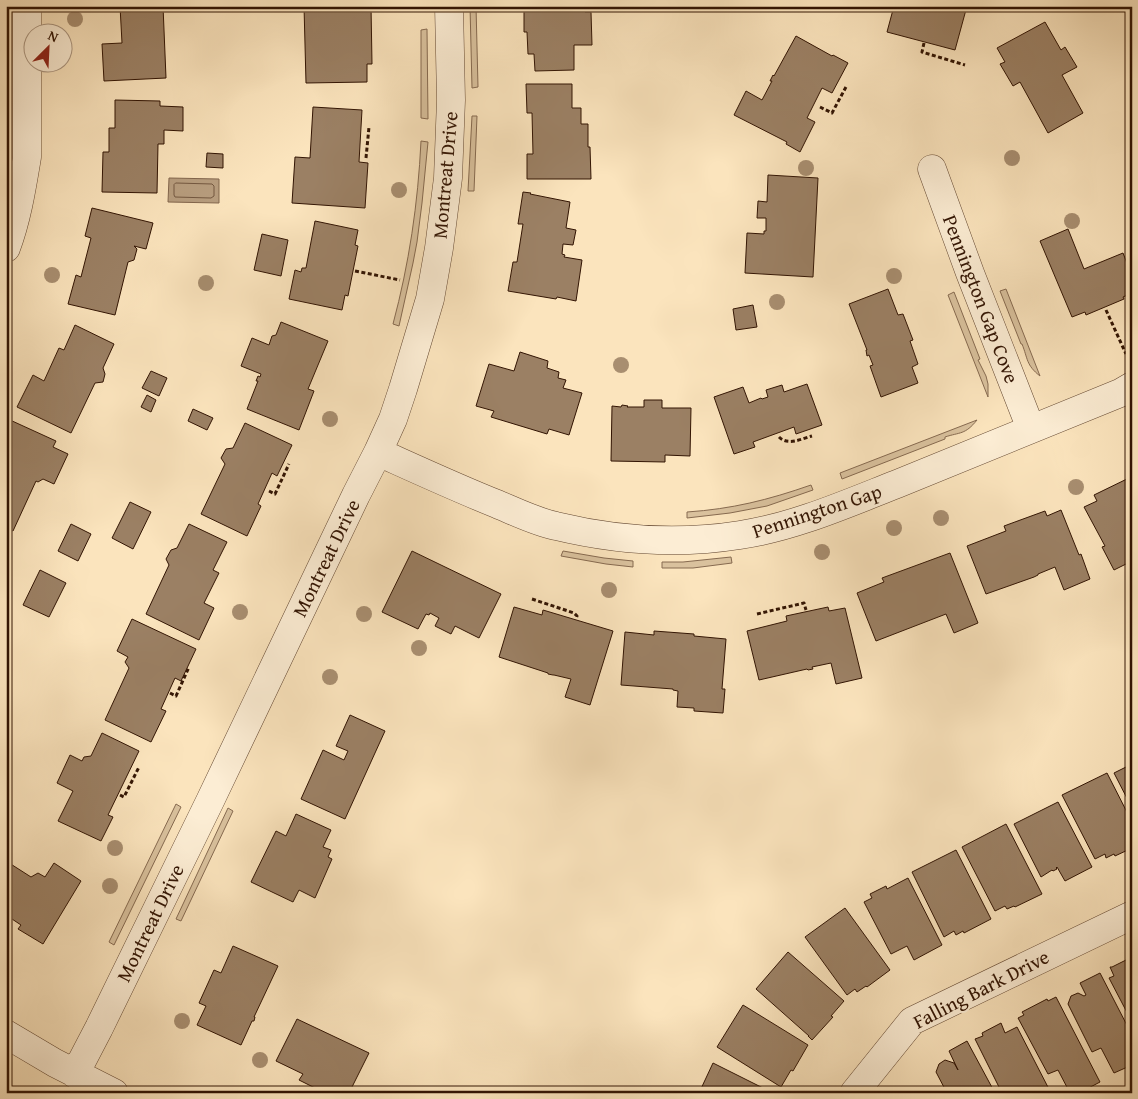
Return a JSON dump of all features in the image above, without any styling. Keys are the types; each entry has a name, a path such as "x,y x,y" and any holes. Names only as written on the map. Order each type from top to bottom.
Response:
{"street":[{"path":"6,248 11,235 21,190 26,157 27,6"},
{"name":"Montreat Drive","path":"75,1074 210,801 393,419 430,299 439,248 446,194 450,132 450,6"},
{"name":"Pennington Gap Cove","path":"932,169 1031,429"},
{"name":"Pennington Gap","path":"378,452 460,489 554,526 608,537 677,541 741,535 800,520 838,507 1120,393 1132,386"},
{"name":"Falling Bark Drive","path":"854,1093 912,1021 1132,915"},
{"path":"6,1034 75,1074 114,1093"}],"path":[{"path":"924,43 922,52 965,65"},
{"path":"820,107 832,113 846,85"},
{"path":"366,158 369,128"},
{"path":"354,271 400,280"},
{"path":"1106,310 1126,354"},
{"path":"779,437 781,440 789,442 812,436"},
{"path":"269,491 275,494 290,464"},
{"path":"532,599 576,614 576,619"},
{"path":"757,614 804,603 806,610"},
{"path":"170,693 176,696 189,667"},
{"path":"120,795 124,797 139,767"}],"shaded area":[{"path":"470,6 476,6 478,87 472,88"},
{"path":"427,29 428,119 421,118 421,30"},
{"path":"472,116 477,116 474,191 468,191"},
{"path":"421,141 428,142 422,203 417,242 399,326 393,324 412,234 418,188"},
{"path":"1006,289 1040,376 1028,362 1000,291"},
{"path":"954,292 980,359 978,360 986,376 988,397 948,295"},
{"path":"977,420 962,432 945,437 945,439 842,479 840,473"},
{"path":"811,485 813,490 767,506 687,518 687,512 719,509 750,503"},
{"path":"563,551 633,561 633,567 561,556"},
{"path":"731,557 732,563 693,568 662,568 662,562 683,562"},
{"path":"176,804 181,807 114,945 109,942"},
{"path":"228,808 233,811 181,921 176,919"}],"water":[{"path":"169,178 219,179 219,203 168,202"}],"building":[{"path":"120,6 163,6 166,78 104,81 102,44 122,43"},
{"path":"304,6 371,6 372,64 367,64 367,82 306,83"},
{"path":"524,6 585,6 585,12 591,12 592,45 574,45 574,70 535,71 534,54 528,54 527,32 524,32"},
{"path":"894,6 967,6 955,50 887,32"},
{"path":"1045,22 1061,50 1065,47 1077,67 1062,75 1083,113 1048,133 1020,82 1013,86 1000,64 1005,62 997,48"},
{"path":"796,36 848,63 832,93 822,88 807,118 815,122 800,152 786,144 787,142 734,115 746,91 762,100 772,81 770,81 773,75"},
{"path":"526,84 572,84 572,108 581,108 581,124 588,124 591,179 527,179 527,154 533,154 532,113 527,113"},
{"path":"115,100 160,101 160,106 183,107 183,131 164,130 164,144 158,144 157,193 102,192 103,152 109,152 109,128 115,128"},
{"path":"313,107 362,110 359,162 368,163 365,208 292,203 295,157 310,158"},
{"path":"207,153 223,154 223,168 206,167"},
{"path":"768,175 818,178 813,277 745,273 747,233 764,234 764,231 766,231 766,218 757,218 758,201 767,202"},
{"path":"523,192 570,202 566,228 576,230 573,245 563,244 562,254 565,255 564,257 582,260 576,301 508,291 513,262 517,262 523,224 518,224"},
{"path":"92,208 153,223 146,249 134,246 137,249 134,260 128,262 115,315 68,304 76,275 81,277 91,238 85,236"},
{"path":"315,221 358,230 355,245 358,246 348,296 345,295 342,310 289,299 295,270 301,272 302,268 306,268"},
{"path":"1068,229 1084,269 1123,253 1132,276 1132,293 1123,297 1124,299 1086,315 1085,312 1072,317 1040,241"},
{"path":"262,234 288,240 281,276 254,270"},
{"path":"888,289 898,315 903,314 913,340 910,341 918,364 912,367 918,383 881,397 870,366 873,365 869,355 867,356 867,350 849,304"},
{"path":"753,305 757,327 736,330 733,309"},
{"path":"281,322 328,341 308,389 314,391 299,430 247,409 258,381 256,381 258,376 260,377 261,374 241,366 252,338 269,345 272,336 276,335"},
{"path":"75,325 114,344 103,368 105,374 103,382 95,383 71,433 17,407 33,375 44,381 59,348 64,350"},
{"path":"520,352 548,361 547,368 559,372 558,378 566,380 563,388 582,393 569,435 549,429 547,434 491,417 494,411 476,406 489,364 514,371"},
{"path":"151,371 167,378 159,396 142,388"},
{"path":"807,384 822,425 796,434 794,427 753,442 755,447 734,454 714,397 743,387 749,403 768,397 766,390 782,385 784,392"},
{"path":"147,395 156,400 151,412 141,407"},
{"path":"644,400 662,400 662,408 691,408 690,456 665,455 665,462 611,461 612,406 644,407"},
{"path":"193,409 213,418 207,430 188,421"},
{"path":"10,420 56,441 53,447 68,454 54,484 43,479 38,482 36,481 13,531 6,528 6,428"},
{"path":"245,423 292,445 277,476 272,473 258,504 261,506 247,536 201,514 225,464 221,458 226,449 233,448"},
{"path":"1131,477 1132,561 1114,570 1102,547 1105,546 1084,507 1097,501 1094,495"},
{"path":"130,502 151,512 133,549 112,538"},
{"path":"1061,510 1090,579 1064,590 1055,567 1034,577 986,594 967,546 1006,531 1004,526 1045,511 1047,516"},
{"path":"71,524 91,534 78,561 58,551"},
{"path":"189,524 227,542 213,570 219,573 204,603 214,608 199,640 146,614 169,565 166,559 171,550 177,548"},
{"path":"412,551 501,594 479,638 455,626 451,634 435,626 439,618 430,613 429,615 426,614 418,629 382,612"},
{"path":"950,553 978,623 954,633 946,614 876,641 857,593 884,582 882,578"},
{"path":"40,570 66,583 49,617 23,605"},
{"path":"514,607 542,615 543,610 613,631 590,705 565,697 571,679 548,674 499,657"},
{"path":"828,607 829,611 845,608 862,678 836,684 831,663 812,667 813,669 759,680 747,631 787,621 786,616"},
{"path":"132,619 196,649 181,681 175,678 161,709 166,711 151,742 105,720 129,668 125,662 128,657 117,651"},
{"path":"654,631 726,639 722,689 725,689 723,713 694,711 694,708 677,707 678,691 673,689 621,685 625,632 654,635"},
{"path":"350,715 385,731 345,819 301,799 323,750 344,760 348,751 336,746"},
{"path":"102,733 139,751 108,815 113,817 101,841 58,821 73,791 57,783 70,755 82,761 84,757 91,756"},
{"path":"1132,764 1132,808 1114,773"},
{"path":"1107,773 1132,822 1132,848 1115,856 1114,854 1106,858 1105,854 1095,859 1062,795"},
{"path":"1058,802 1092,867 1065,881 1057,867 1057,869 1041,877 1014,824"},
{"path":"296,814 331,830 323,847 331,850 328,857 332,859 315,898 299,890 293,902 251,882 276,831 286,836"},
{"path":"1006,824 1042,894 1015,907 1007,909 1005,906 995,911 962,847"},
{"path":"956,850 991,919 964,933 963,931 956,935 954,931 944,937 912,872"},
{"path":"6,861 31,877 38,873 45,877 54,863 81,881 43,944 18,929 21,925 6,915"},
{"path":"908,878 942,945 914,960 907,946 891,954 864,902 872,898 870,894 886,886 887,889"},
{"path":"845,908 890,970 867,987 857,992 855,989 847,995 805,937"},
{"path":"233,946 278,966 254,1017 254,1021 252,1021 241,1045 197,1025 206,1006 199,1003 214,970 221,973"},
{"path":"788,952 844,1001 831,1016 833,1017 812,1040 756,989"},
{"path":"1132,957 1132,1022 1109,978 1114,976 1110,967"},
{"path":"1100,973 1132,1035 1132,1065 1114,1073 1101,1048 1092,1052 1068,1004 1071,996 1078,993 1086,995 1080,983"},
{"path":"1056,997 1100,1082 1079,1093 1070,1093 1058,1070 1048,1074 1018,1018 1024,1015 1022,1012 1047,999 1048,1001"},
{"path":"743,1005 808,1045 781,1087 717,1047"},
{"path":"297,1019 369,1053 349,1093 325,1093 299,1080 303,1074 276,1061"},
{"path":"1001,1023 1005,1033 1017,1027 1051,1093 1002,1093 975,1039 983,1036 982,1033"},
{"path":"967,1041 995,1093 947,1093 936,1072 939,1064 945,1060 954,1063 958,1070 949,1051"},
{"path":"713,1063 773,1093 699,1093"}]}
